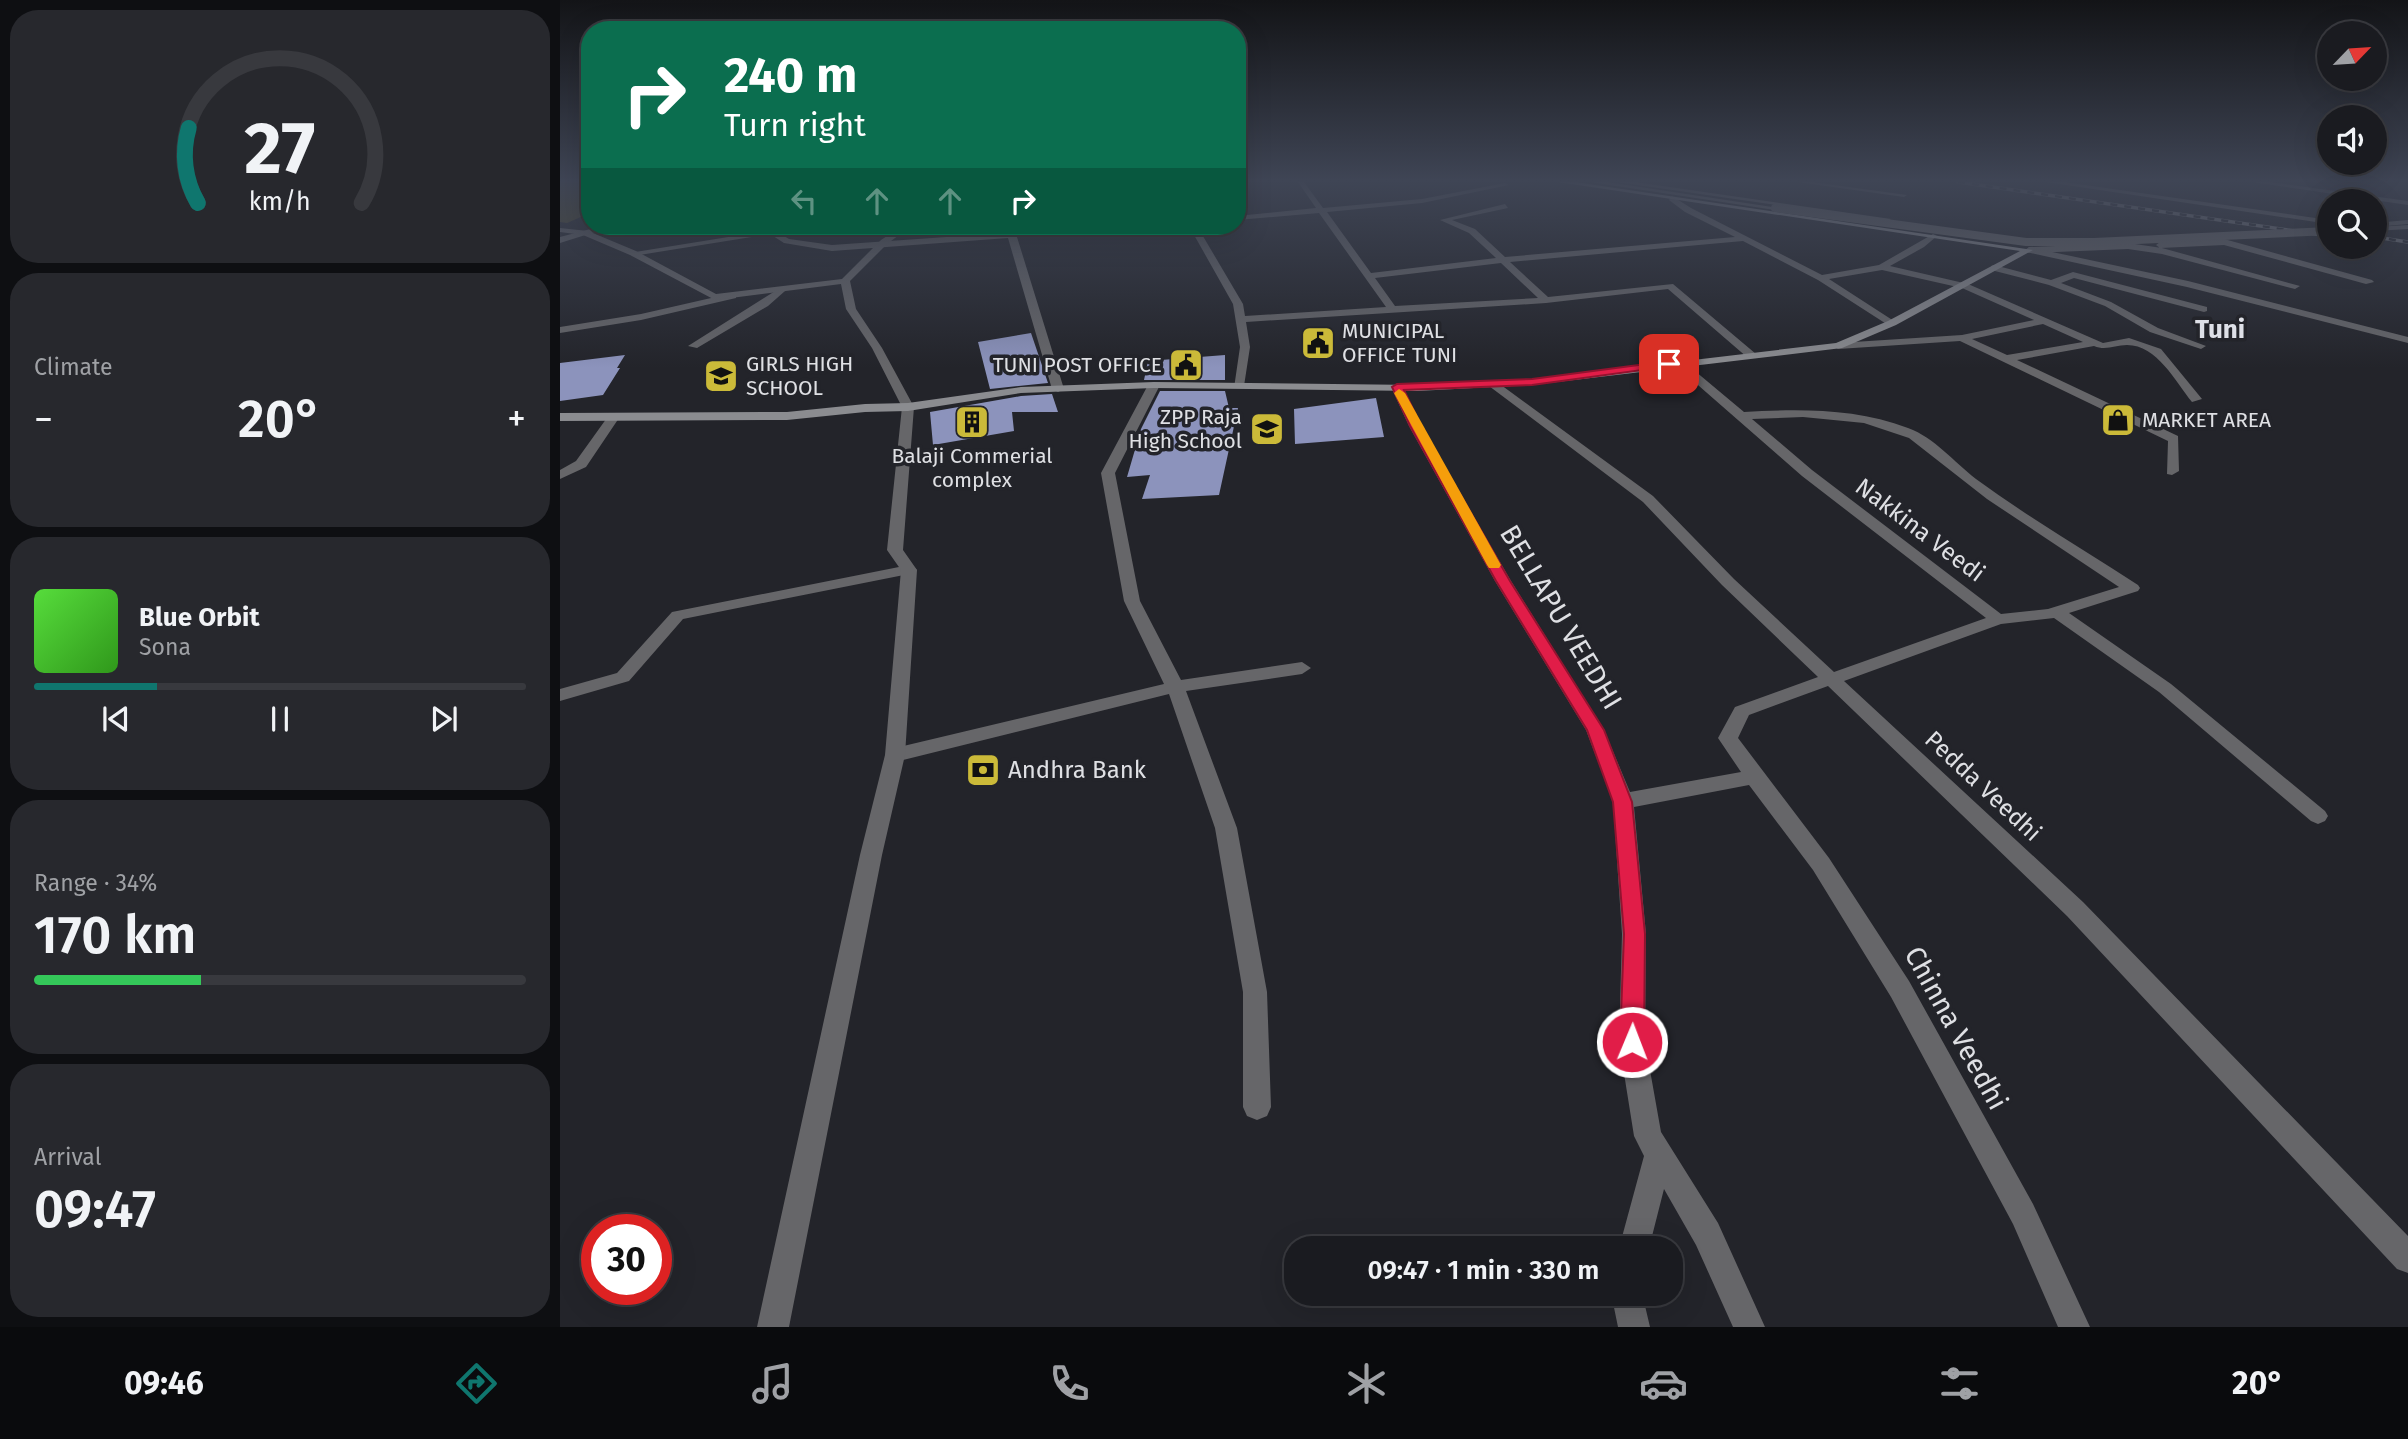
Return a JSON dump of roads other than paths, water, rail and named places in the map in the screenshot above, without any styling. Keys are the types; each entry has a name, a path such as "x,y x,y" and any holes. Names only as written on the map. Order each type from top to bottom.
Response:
{"main road":[{"path":"1987,244 2029,250"},
{"path":"560,418 787,416 864,408 908,407 1021,390 1154,385 1397,387 1532,382 1838,346 1892,323 2029,250"}],"street":[{"path":"611,244 633,253 710,296 733,296"},
{"path":"633,253 690,244"},
{"path":"806,244 832,248 897,244"},
{"path":"1014,244 1058,389"},
{"path":"1203,244 1238,304 1245,347 1238,386"},
{"path":"1346,244 1392,309"},
{"path":"1484,244 1546,300"},
{"path":"1369,275 1500,260 1686,244"},
{"path":"1753,244 1821,278 1892,323"},
{"path":"1882,267 1900,255 1916,251 1924,244"},
{"path":"2029,250 2187,244"},
{"path":"2231,244 2369,282"},
{"path":"560,330 641,317 733,296 845,281 881,245"},
{"path":"2128,247 2162,251 2295,286"},
{"path":"2029,250 2188,284 2408,340"},
{"path":"1821,278 1882,267 1965,286 2102,346 2129,341 2157,351 2196,399"},
{"path":"1994,268 2052,282 2108,304 2154,330 2202,346"},
{"path":"2052,282 2073,275 2204,309"},
{"path":"773,1327 871,855 895,755 909,570 895,550 908,407 877,348 851,309 845,281"},
{"path":"1240,318 1546,300 1670,286 1752,356"},
{"path":"693,346 765,304 780,290"},
{"path":"1838,346 1962,338 2044,321"},
{"path":"1962,338 2174,439 2172,471"},
{"path":"2008,358 2095,343"},
{"name":"Nakkina Veedi","path":"1679,363 1807,473 1998,619"},
{"name":"Pedda Veedhi","path":"1493,384 1648,499 1728,582 2075,909 2408,1258"},
{"path":"1154,385 1108,473 1132,601 1175,687 1226,828 1255,992 1257,1107"},
{"name":"BELLAPU VEEDHI","path":"1397,387 1415,426 1503,581 1595,730 1623,802 1634,934 1632,1042 1648,1136 1707,1234 1749,1327"},
{"path":"1741,416 1824,412 1856,417 1906,432 1944,456 1969,480 2132,588 2056,612 1998,619 1832,680"},
{"path":"560,475 581,464 613,418"},
{"path":"560,695 624,677 678,615 909,570"},
{"path":"2056,612 2165,688 2318,816"},
{"path":"895,755 1175,687 1302,668"},
{"name":"Chinna Veedhi","path":"1832,680 1742,711 1728,738 1754,777 1821,864 1900,989 2023,1214 2074,1327"},
{"path":"1623,802 1754,777"},
{"path":"1637,1236 1659,1154"},
{"path":"1629,1306 1633,1327"}],"place":[{"name":"MUNICIPAL OFFICE TUNI","path":"1318,343"},
{"name":"TUNI POST OFFICE","path":"1186,365"},
{"name":"GIRLS HIGH SCHOOL","path":"721,376"},
{"name":"MARKET AREA","path":"2118,420"},
{"name":"Balaji Commerial complex","path":"972,422"},
{"name":"ZPP Raja High School","path":"1267,429"},
{"name":"Andhra Bank","path":"983,770"}],"district":[{"name":"Tuni","path":"2220,329"}]}
